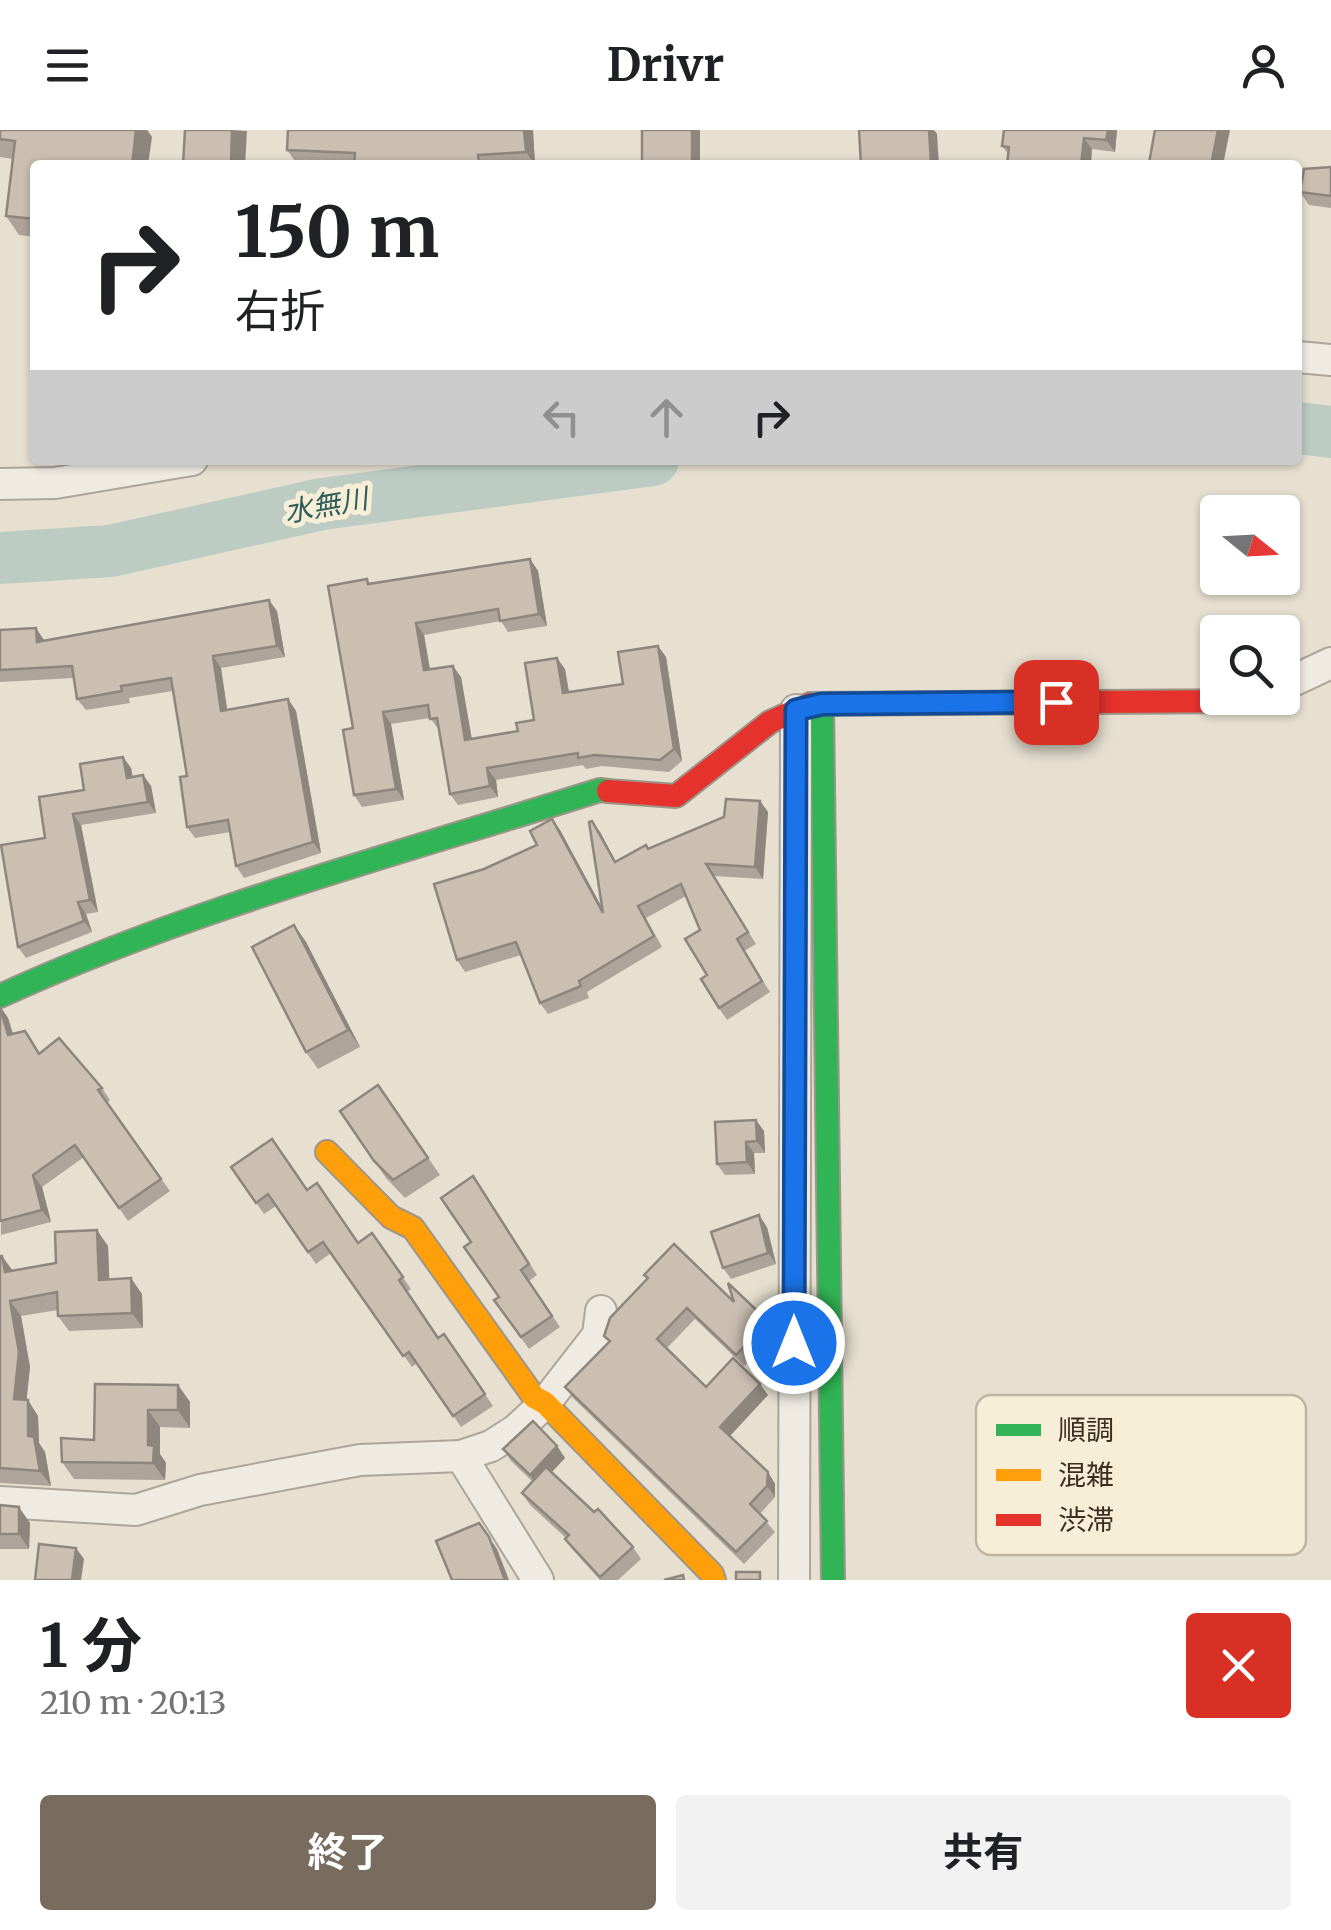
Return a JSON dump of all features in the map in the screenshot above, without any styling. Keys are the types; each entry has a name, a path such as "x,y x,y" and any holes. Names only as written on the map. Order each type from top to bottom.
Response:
{"street":[{"path":"1302,357 1331,360"},
{"path":"0,484 55,484 163,465"},
{"path":"1300,678 1331,663"},
{"path":"0,996 54,971 249,902 600,790 676,796 770,722 809,707 1200,702"},
{"path":"794,1580 809,707"},
{"path":"809,707 833,1580"},
{"path":"327,1152 391,1217 413,1228 534,1397 545,1403 714,1580"},
{"path":"0,1502 136,1510 200,1490 360,1460 462,1456 490,1446 516,1430 545,1403 598,1335 601,1311"},
{"path":"462,1456 538,1580"}],"building":[{"path":"0,130 136,130 133,160 30,160 30,218 6,216 15,141 0,139"},
{"path":"185,130 232,130 231,160 183,160"},
{"path":"288,130 524,130 526,152 478,155 478,160 354,160 355,153 287,150"},
{"path":"642,130 692,130 692,160 642,160"},
{"path":"859,130 929,130 931,160 861,160"},
{"path":"1004,130 1108,130 1106,140 1084,138 1082,160 1008,160 1009,147 1002,146"},
{"path":"1155,130 1218,130 1212,160 1150,160"},
{"path":"1331,167 1331,196 1302,192 1304,169"},
{"path":"530,559 539,614 500,621 498,609 416,623 424,670 453,666 465,740 518,731 516,723 534,720 525,663 557,658 563,693 623,684 618,652 658,646 674,749 660,760 594,755 578,758 578,753 487,768 490,786 450,794 437,718 430,719 428,705 383,712 396,789 354,795 343,730 353,728 328,586 367,579 368,584"},
{"path":"269,600 277,646 213,656 221,711 288,699 313,842 236,866 228,820 187,827 180,777 187,776 171,678 121,686 122,691 77,699 72,666 0,670 0,630 36,628 37,642"},
{"path":"123,757 127,778 143,775 148,802 73,814 90,900 78,902 84,921 18,947 1,845 45,838 39,797 84,790 80,764"},
{"path":"726,799 760,801 755,867 706,864 748,932 737,939 762,981 719,1008 701,979 707,975 685,939 700,930 681,884 638,906 654,936 579,981 581,986 540,1003 516,942 457,960 434,884 484,869 537,845 530,831 552,819 603,913 589,822 592,821 615,862 646,845 648,849 724,817"},
{"path":"294,925 348,1030 306,1052 252,947"},
{"path":"0,1007 8,1035 25,1031 39,1054 59,1038 102,1088 98,1090 161,1179 119,1208 75,1145 33,1175 42,1210 0,1221"},
{"path":"378,1085 428,1158 393,1180 374,1161 340,1111"},
{"path":"756,1120 757,1141 746,1142 747,1162 717,1164 715,1122"},
{"path":"272,1139 307,1190 317,1183 358,1243 372,1233 438,1338 444,1334 485,1394 453,1416 409,1352 403,1356 323,1242 308,1252 268,1194 256,1203 231,1167"},
{"path":"473,1176 529,1264 521,1270 552,1316 521,1337 494,1300 499,1297 464,1247 471,1242 441,1198"},
{"path":"759,1215 768,1253 723,1268 711,1232"},
{"path":"97,1230 99,1280 131,1278 132,1313 58,1316 57,1292 10,1301 19,1352 14,1399 28,1400 28,1436 34,1437 40,1471 0,1468 0,1256 5,1272 56,1263 55,1232"},
{"path":"674,1244 734,1302 728,1283 768,1321 736,1355 687,1308 657,1339 706,1387 733,1358 760,1384 720,1427 768,1472 767,1486 750,1504 767,1521 736,1552 565,1387 610,1341 604,1336 610,1318"},
{"path":"95,1384 178,1385 178,1410 148,1410 148,1445 154,1446 153,1463 62,1462 61,1438 94,1440"},
{"path":"533,1421 557,1446 530,1475 503,1449"},
{"path":"546,1467 594,1512 598,1509 633,1547 600,1577 565,1539 569,1535 522,1493"},
{"path":"0,1505 19,1507 19,1534 0,1534"},
{"path":"479,1523 489,1537 505,1580 452,1580 436,1541"},
{"path":"39,1544 76,1548 72,1580 35,1580"},
{"path":"736,1572 760,1572 760,1580 736,1580"}],"waterway":[{"name":"水無川","path":"1302,428 1331,432"},
{"name":"水無川","path":"0,558 110,551 322,504 615,465"}],"traffic: fast":[{"path":"822,704 833,1580"},
{"path":"0,996 220,909 600,790 608,791"}],"traffic: slow":[{"path":"327,1152 391,1217 413,1228 534,1397 545,1403 714,1580"}],"traffic: jam":[{"path":"608,791 676,796 770,722 810,704 1200,701"}],"route":[{"path":"794,1343 796,710 810,704 1056,702"}]}
